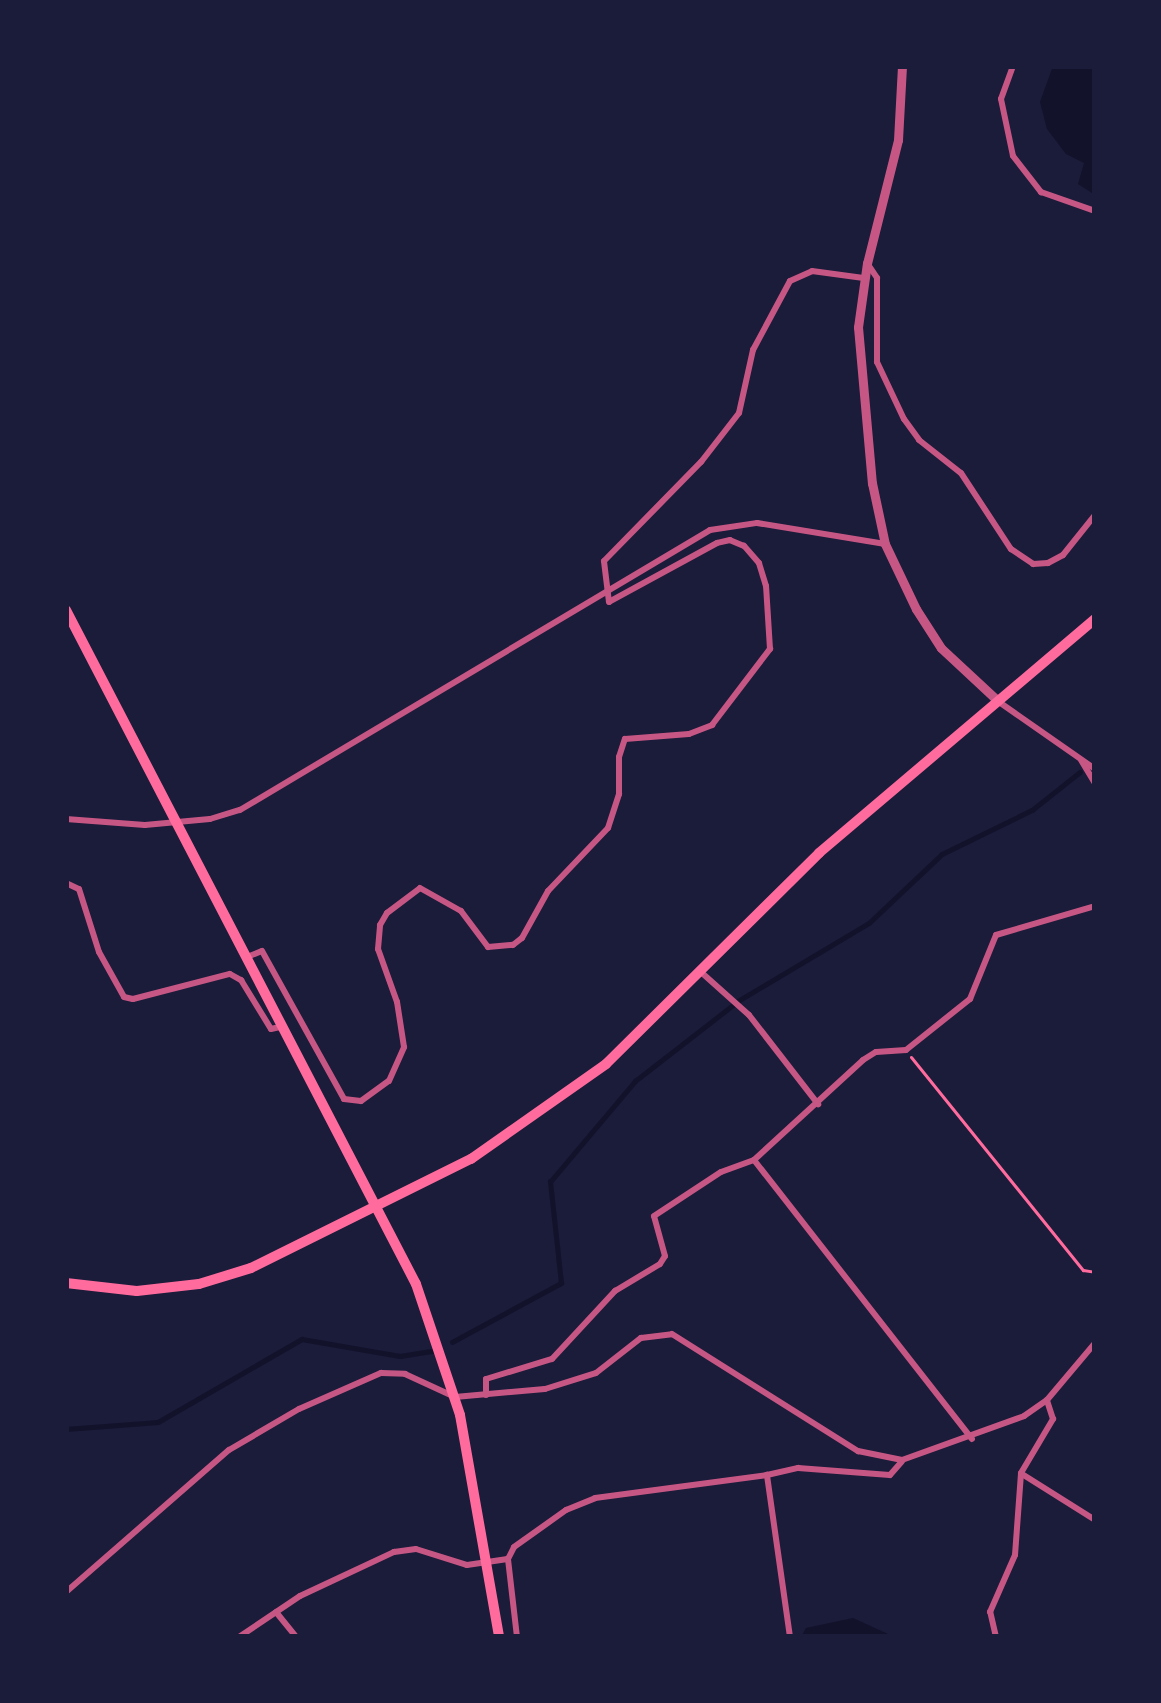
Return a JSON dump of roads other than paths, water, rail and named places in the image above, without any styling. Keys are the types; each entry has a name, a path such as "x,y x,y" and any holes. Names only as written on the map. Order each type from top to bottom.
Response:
{"main road":[{"path":"66,610 416,1285 455,1397 499,1637"},
{"path":"66,1283 137,1291 199,1284 251,1268 472,1159 606,1064 819,853 1095,619"}],"street":[{"path":"902,66 898,140 864,278 858,351 872,483 885,544 941,648 998,701 1095,769"},
{"path":"1013,66 1001,99 1013,156 1041,191 1095,211"},
{"path":"867,263 877,278 877,362 904,419 920,440 961,473 1011,549 1033,564 1048,563 1064,555 1095,515"},
{"path":"248,957 262,951 344,1099 361,1101 389,1081 404,1047 398,1002 378,950 387,913 420,888 461,911 488,947 514,945 548,891 608,828 620,794 619,757 625,739 689,734 712,725 770,649 771,611 759,563 745,546 730,540 609,602 604,561 701,462 740,413 753,350 790,281 812,271 864,278"},
{"path":"66,819 178,823 210,819 269,797 710,530 757,523 885,544"},
{"path":"1079,758 1095,783"},
{"path":"66,883 79,889 99,952 124,997 133,999 230,974 241,980 271,1029 284,1026"},
{"path":"486,1395 486,1378 552,1359 615,1291 660,1264 665,1256 655,1216 722,1172 754,1160 876,1052 905,1051 970,999 996,935 1095,906"},
{"path":"700,971 749,1015 818,1104"},
{"path":"754,1160 972,1439"},
{"path":"66,1592 229,1450 299,1409 394,1371 455,1397 545,1389 596,1373 641,1338 672,1334 858,1451 902,1460 972,1439 1047,1400 1095,1343"},
{"path":"997,1637 990,1612 1015,1555 1021,1474 1053,1419 1047,1400"},
{"path":"517,1637 508,1559 514,1547 579,1503 798,1468 890,1475 898,1472 902,1460"},
{"path":"1021,1474 1095,1520"},
{"path":"767,1475 790,1637"},
{"path":"239,1637 362,1563 394,1552 416,1549 467,1565 508,1559"},
{"path":"277,1612 296,1637"}],"waterway":[{"path":"452,1342 561,1283 550,1182 635,1081 738,1001 869,923 942,854 1032,810 1080,772"},
{"path":"66,1429 158,1422 302,1339 400,1356 433,1351"}]}
